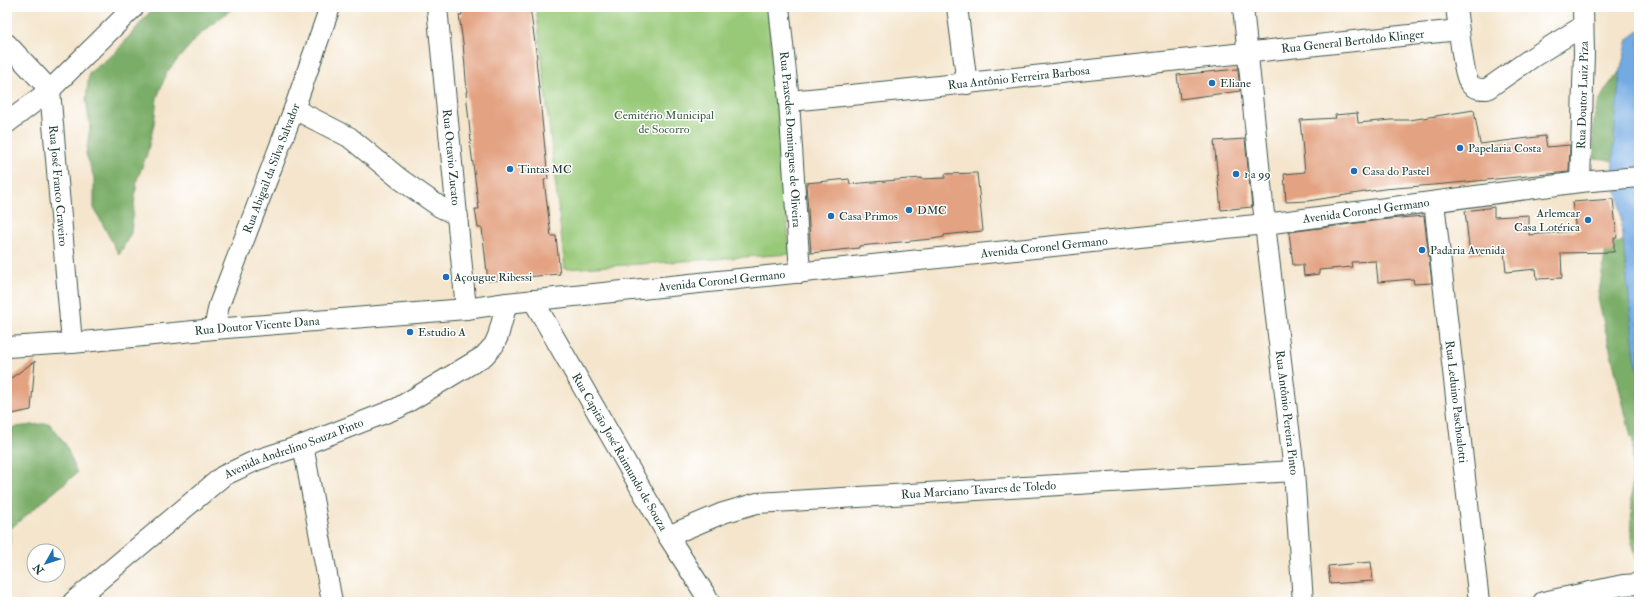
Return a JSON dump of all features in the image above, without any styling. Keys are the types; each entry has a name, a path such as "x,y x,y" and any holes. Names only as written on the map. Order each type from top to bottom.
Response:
{"street":[{"path":"7,123 50,90 134,7"},
{"name":"Rua Abigail da Silva Salvador","path":"214,329 219,306 294,109 330,7"},
{"name":"Rua Octavio Zucato","path":"436,7 466,308"},
{"name":"Rua Praxedes Domingues de Oliveira","path":"779,7 789,101 800,273"},
{"path":"957,7 967,84"},
{"name":"Rua Antônio Pereira Pinto","path":"1243,7 1265,224 1294,471 1303,602"},
{"path":"1456,7 1458,30 1466,75 1470,84 1478,89 1487,90 1534,57 1583,16"},
{"name":"Rua Doutor Luiz Piza","path":"1583,16 1586,182"},
{"name":"Rua General Bertoldo Klinger","path":"1248,52 1458,30"},
{"path":"7,44 50,90"},
{"name":"Rua Antônio Ferreira Barbosa","path":"789,101 967,84 1248,52"},
{"name":"Rua José Franco Craveiro","path":"50,90 72,343"},
{"path":"294,109 349,138 400,179 440,207 458,216"},
{"name":"Avenida Coronel Germano","path":"507,303 1265,224 1586,182 1639,177"},
{"name":"Rua Leduino Paschoalotti","path":"1434,202 1479,602"},
{"name":"Rua Capitão José Raimundo de Souza","path":"533,300 668,536 710,602"},
{"name":"Rua Doutor Vicente Dana","path":"7,347 72,343 214,329 466,308 507,303"},
{"name":"Avenida Andrelino Souza Pinto","path":"73,602 89,595 223,476 257,460 303,445 398,408 484,356 494,345 507,303"},
{"path":"303,445 332,602"},
{"name":"Rua Marciano Tavares de Toledo","path":"668,536 723,513 757,503 1294,471"},
{"path":"1543,602 1631,584"}],"green space":[{"path":"154,7 234,7 198,36 167,72 157,98 154,124 147,154 137,180 131,233 119,255 94,208 94,178 86,154 90,127 86,100 89,73 115,53"},
{"name":"Cemitério Municipal de Socorro","path":"536,7 768,7 790,254 565,269"},
{"path":"1639,55 1620,163 1594,158 1593,136 1595,114 1598,105 1612,81"},
{"path":"1629,238 1639,284 1639,561 1637,561 1631,538 1633,440 1631,437 1598,299 1606,248"},
{"path":"49,423 66,445 77,473 10,529 9,563 7,566 7,428"}],"water":[{"path":"1639,31 1639,373 1635,358 1619,199 1612,180 1620,73 1628,39"}],"building":[{"path":"461,7 530,7 537,58 548,179 544,180 551,236 556,236 560,274 525,277 526,279 488,281 482,228 478,228 475,209 479,209 470,142 463,43 459,15 462,15"},
{"name":"Eliane","path":"1238,69 1240,91 1180,99 1177,75"},
{"path":"1474,110 1480,144 1545,136 1547,147 1570,145 1569,172 1384,189 1308,201 1286,202 1284,174 1305,172 1300,120 1336,118 1335,115 1357,113 1358,123 1410,120"},
{"name":"1 a 99","path":"1245,139 1252,207 1221,210 1214,141"},
{"path":"977,173 983,231 944,235 944,237 932,239 859,246 859,248 811,253 806,183 849,179 850,184 921,178 945,178 945,174"},
{"path":"1613,199 1617,238 1614,238 1614,252 1561,253 1562,278 1537,279 1536,269 1506,272 1504,251 1470,255 1465,211 1494,207 1494,217 1529,215 1529,235 1576,231 1572,202"},
{"path":"1424,216 1432,283 1414,284 1413,279 1378,282 1376,261 1351,262 1352,267 1319,270 1319,274 1304,276 1303,265 1293,265 1289,232 1388,219"},
{"path":"35,361 31,410 7,415 7,381"},
{"path":"1371,562 1373,581 1330,584 1328,566"}],"place":[{"name":"Eliane","path":"1212,83"},
{"name":"Papelaria Costa","path":"1460,148"},
{"name":"Tintas MC","path":"510,169"},
{"name":"Casa do Pastel","path":"1354,171"},
{"name":"1 a 99","path":"1236,174"},
{"name":"DMC","path":"909,210"},
{"name":"Casa Primos","path":"831,216"},
{"name":"Arlemcar Casa Lotérica","path":"1588,220"},
{"name":"Padaria Avenida","path":"1422,250"},
{"name":"Açougue Ribessi","path":"446,277"},
{"name":"Estudio A","path":"410,332"}]}
